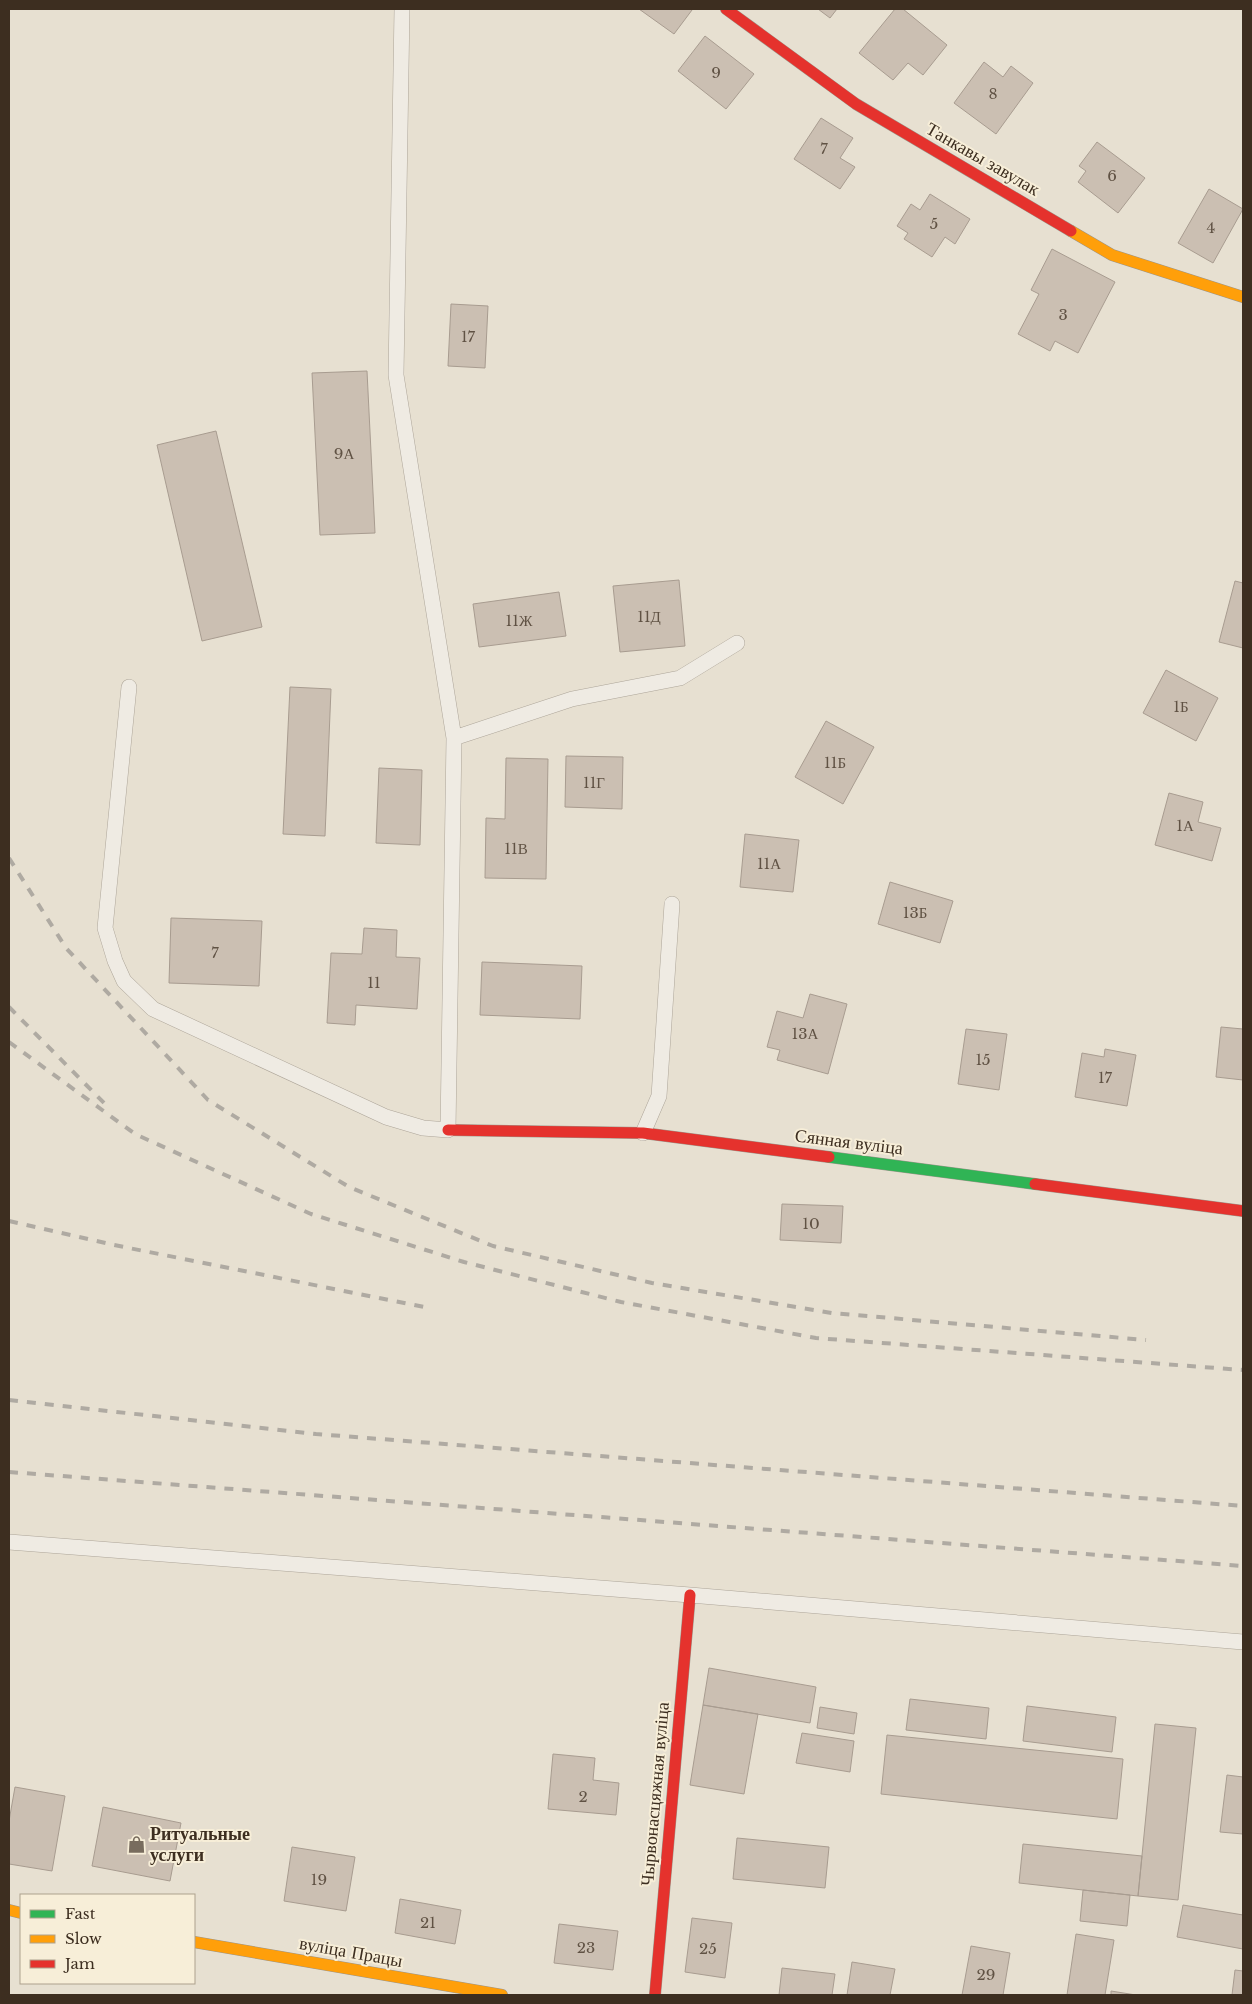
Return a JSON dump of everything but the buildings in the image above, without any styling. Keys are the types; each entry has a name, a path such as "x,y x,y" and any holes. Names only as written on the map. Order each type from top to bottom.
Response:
{"street":[{"name":"Танкавы завулак","path":"726,9 856,104 1112,255 1243,297"},
{"name":"Сянная вуліца","path":"448,1130 643,1133 1243,1211"},
{"name":"Чырвонасцяжная вуліца","path":"655,1995 690,1595"},
{"name":"вуліца Працы","path":"195,1942 502,1995"}],"lane":[{"path":"129,687 105,928 115,961 124,981 153,1009 386,1117 423,1128 448,1130 454,738 396,375 402,9"},
{"path":"454,738 572,699 680,678 738,642"},
{"path":"643,1133 659,1096 672,904"},
{"path":"9,1542 690,1595 1243,1642"}],"railway":[{"path":"9,858 66,948 208,1100 349,1187 493,1246 652,1283 832,1313 1146,1340"},
{"path":"9,1007 110,1109"},
{"path":"9,1042 135,1134 311,1214 464,1262 621,1302 816,1338 1243,1370"},
{"path":"9,1221 114,1245 424,1307"},
{"path":"9,1400 316,1434 1243,1506"},
{"path":"9,1472 1243,1566"}],"traffic: fast":[{"path":"829,1157 1035,1184"}],"traffic: slow":[{"path":"1071,231 1112,255 1243,297"},
{"path":"9,1910 20,1913"},
{"path":"195,1942 502,1995"}],"traffic: jam":[{"path":"726,9 856,104 1071,231"},
{"path":"448,1130 643,1133 829,1157"},
{"path":"1035,1184 1243,1211"},
{"path":"655,1995 690,1595"}],"place":[{"name":"Ритуальные услуги","path":"136,1844"}]}
